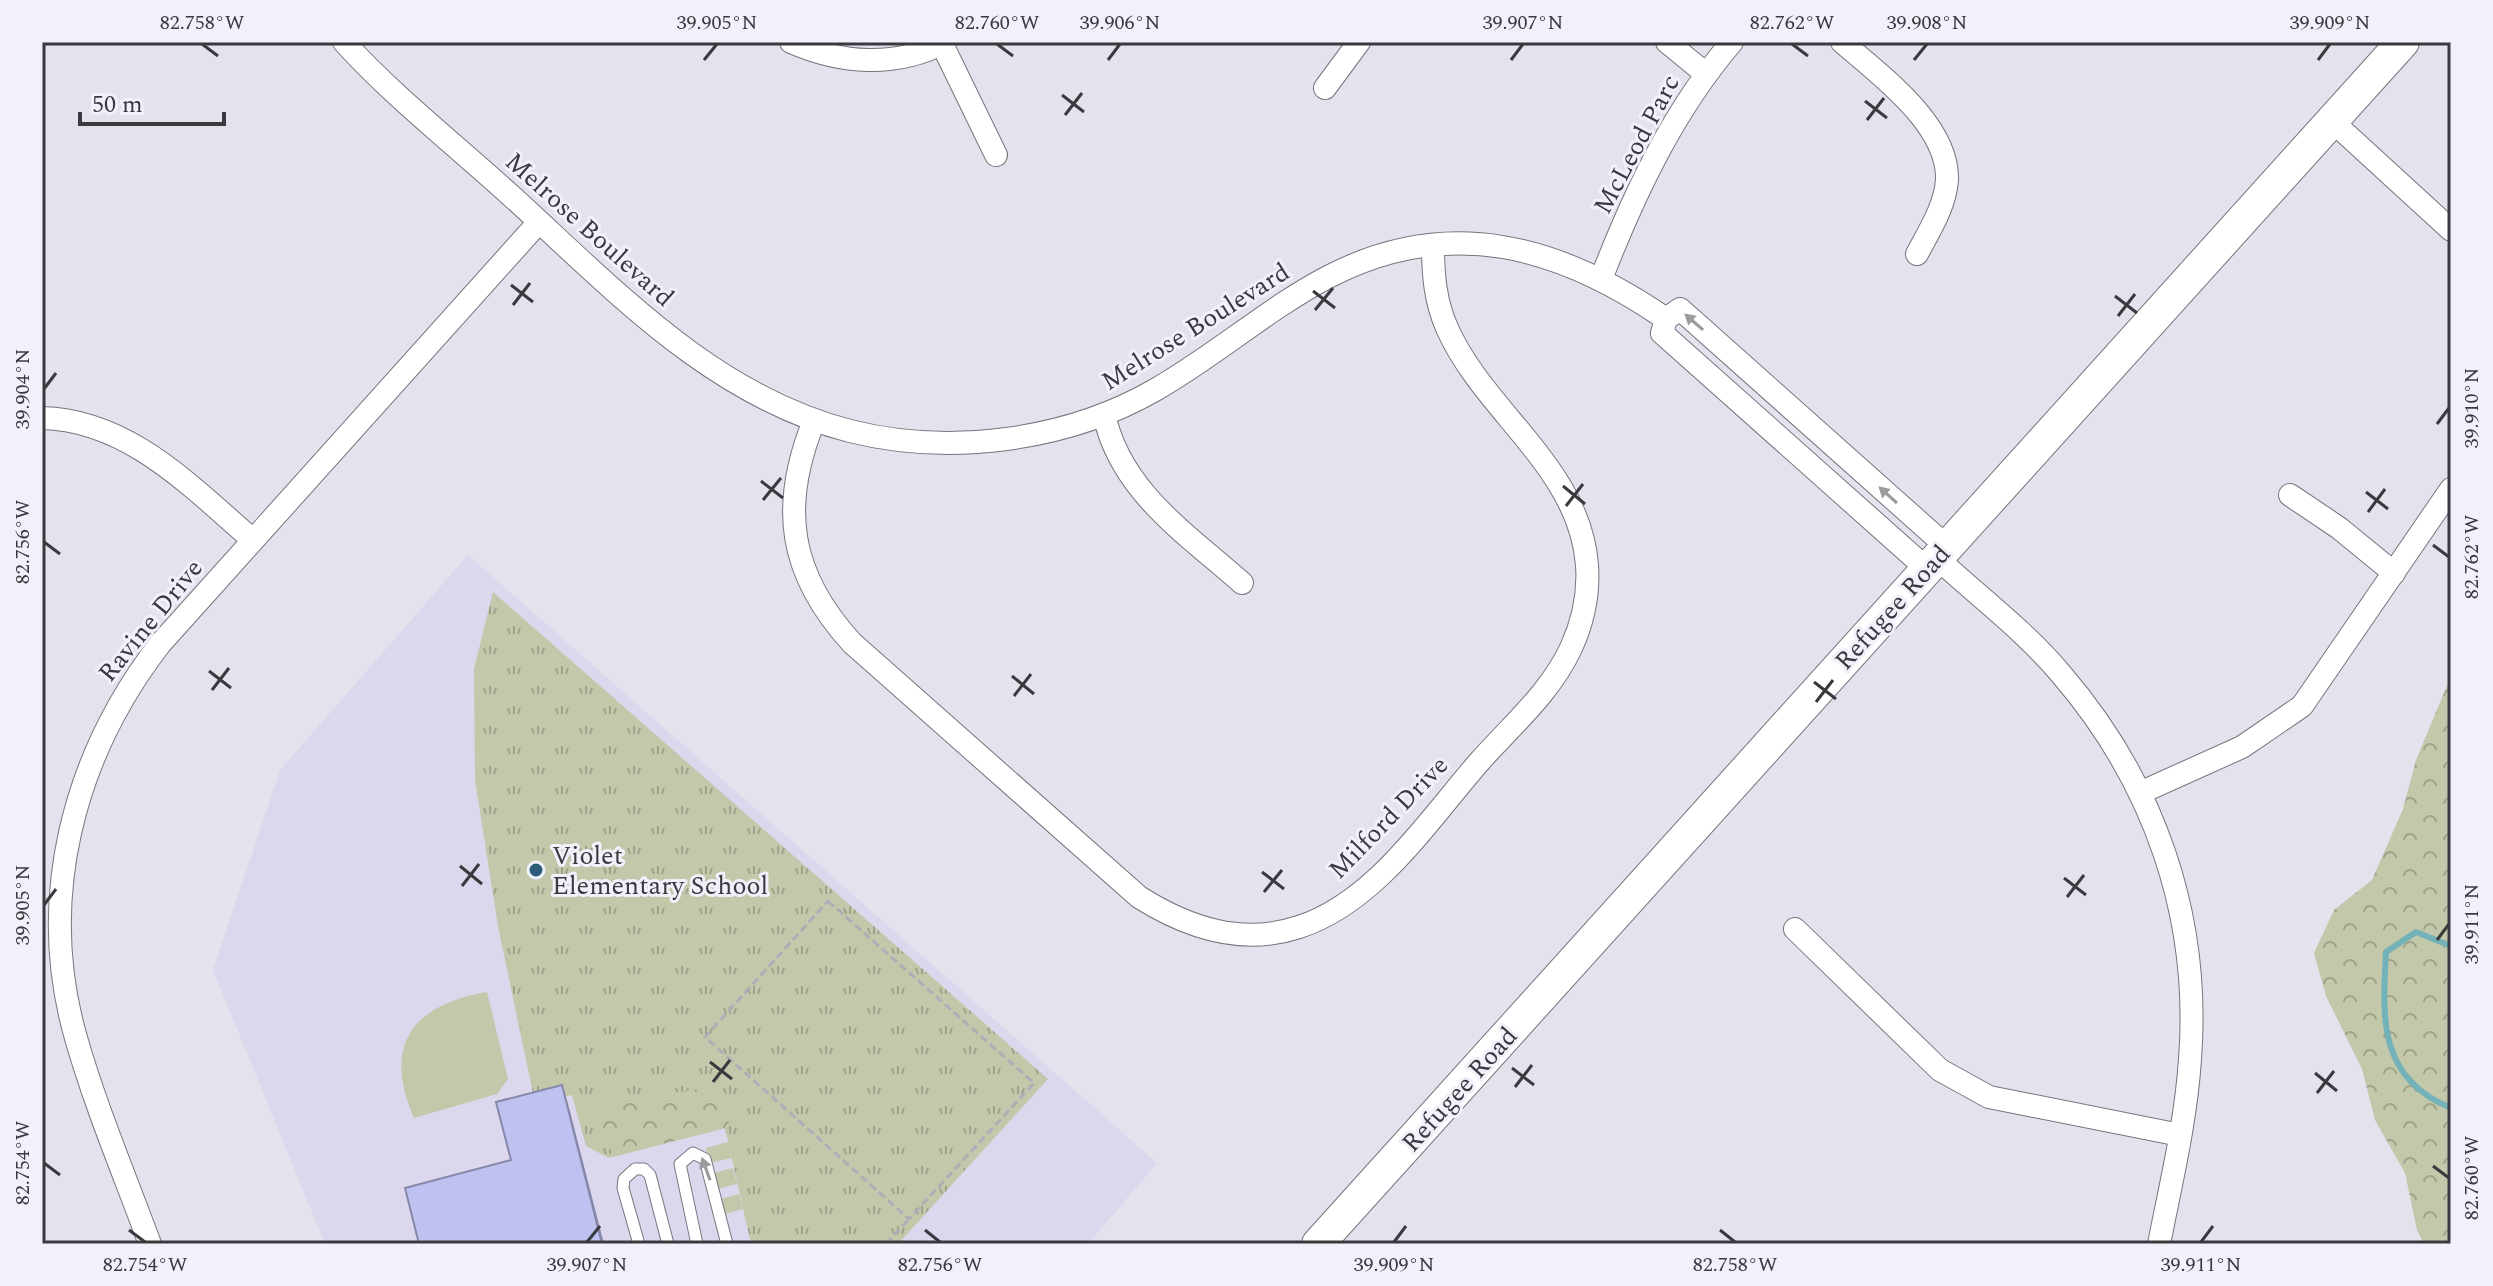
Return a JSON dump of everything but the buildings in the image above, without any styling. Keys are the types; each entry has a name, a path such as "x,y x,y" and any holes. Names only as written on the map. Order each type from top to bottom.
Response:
{"main road":[{"name":"Refugee Road","path":"1318,1244 2402,42"}],"street":[{"name":"Melrose Boulevard","path":"344,42 378,78 699,361 750,393 814,421 881,437 952,443 1049,430 1104,414 1167,383 1329,277 1374,258 1433,245 1472,243 1513,246 1568,263 1601,279 1666,319 1680,309 1937,558"},
{"path":"791,42 858,60 914,56 944,43 996,155"},
{"path":"1325,88 1359,42"},
{"path":"1667,42 1706,74"},
{"name":"McLeod Parc","path":"1601,279 1621,228 1676,117 1732,42"},
{"path":"1842,42 1920,114 1935,134 1946,160 1947,181 1942,203 1917,254"},
{"path":"2332,121 2451,230"},
{"name":"Ravine Drive","path":"150,1244 80,1049 65,989 60,918 66,848 80,792 99,740 119,703 160,644 539,222"},
{"name":"Milford Drive","path":"814,421 798,471 794,498 798,552 817,602 852,643 1060,825 1120,883 1152,906 1217,933 1246,936 1301,927 1327,915 1371,882 1523,716 1557,672 1571,647 1587,593 1583,538 1573,511 1545,463 1460,352 1438,302 1433,245"},
{"path":"1666,319 1662,333 1937,558 2062,675 2125,760 2142,792 2174,878 2189,961 2190,1060 2180,1135 2159,1244"},
{"path":"1104,414 1110,439 1137,486 1242,583"},
{"path":"42,418 77,421 129,442 174,471 253,540"},
{"path":"2142,792 2242,747 2289,717 2323,680 2451,489"},
{"path":"2290,495 2339,528 2394,573"},
{"path":"1795,929 1940,1070 1964,1085 1989,1097 2180,1135"}],"lane":[{"path":"697,1244 680,1176 680,1164 693,1153 705,1159 727,1244"},
{"path":"639,1244 623,1188 624,1179 635,1169 650,1175 668,1244"}],"path":[{"path":"886,1244 909,1219 1034,1083 828,901 705,1037 909,1219"}],"shaded area":[{"name":"Violet Elementary School","path":"468,555 1157,1163 1088,1244 325,1244 213,970 280,770"}],"green space":[{"path":"493,592 1048,1079 898,1244 751,1244 725,1128 609,1158 586,1146 572,1095 535,1103 498,926 475,780 474,669"},
{"path":"2451,676 2451,1244 2424,1244 2417,1230 2405,1173 2375,1120 2362,1069 2326,996 2314,953 2334,910 2372,880 2403,809 2416,760"},
{"path":"487,992 508,1079 497,1094 414,1118 401,1069 403,1049 410,1032 439,1007"},
{"path":"716,1086 724,1089 730,1120 725,1128 615,1156 598,1132 599,1097 628,1100"},
{"path":"728,1142 732,1158 710,1163 706,1148"},
{"path":"733,1168 737,1184 717,1189 713,1173"},
{"path":"739,1194 743,1209 725,1214 721,1199"}],"waterway":[{"path":"2451,808 2451,814"},
{"path":"2451,946 2416,932 2386,952 2384,1001 2390,1044 2398,1064 2410,1081 2427,1096 2451,1108"}],"place":[{"name":"Violet Elementary School","path":"536,870"}]}
